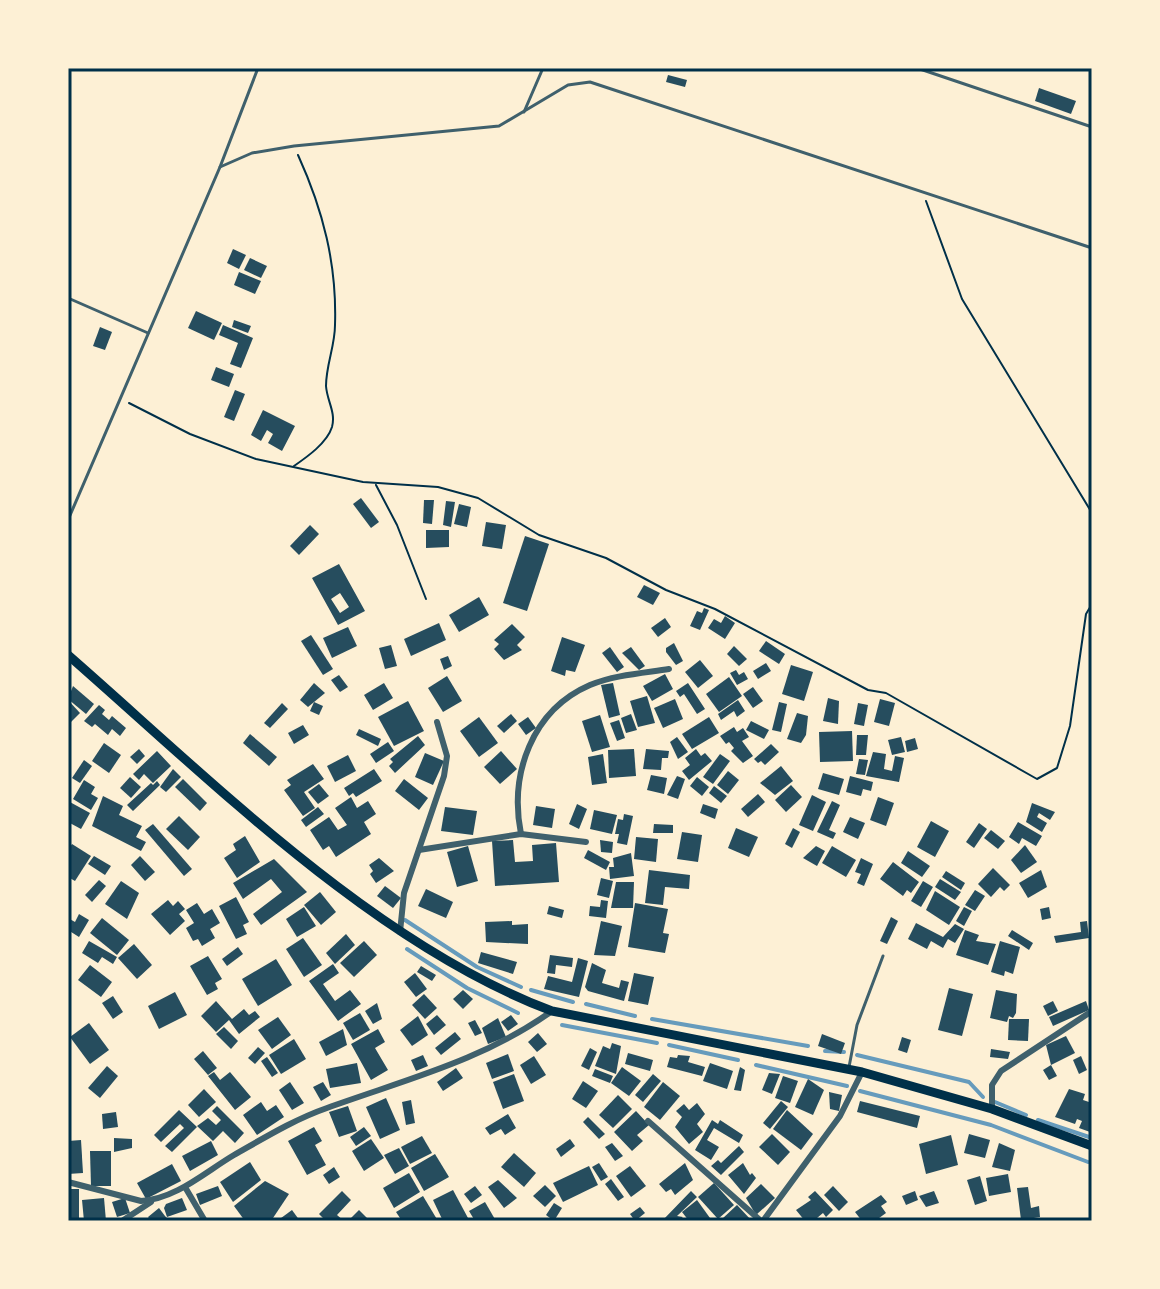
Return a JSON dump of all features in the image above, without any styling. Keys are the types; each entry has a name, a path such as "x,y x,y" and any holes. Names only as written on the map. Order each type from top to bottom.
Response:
{"main road":[{"path":"68,655 264,826 400,932 504,993 552,1011 862,1072 992,1109 1092,1146"}],"street":[{"path":"521,834 516,799 524,759 545,715 589,686 669,669"},
{"path":"400,932 404,893 444,776 447,756 437,722"},
{"path":"419,850 521,834 586,842"},
{"path":"122,1221 153,1200 185,1187 286,1126 325,1108 438,1072 519,1033 552,1011"},
{"path":"992,1109 992,1085 1001,1071 1092,1011"},
{"path":"648,1121 762,1221 840,1116 862,1072"},
{"path":"68,1182 141,1201 153,1200"},
{"path":"185,1187 205,1221"}],"lane":[{"path":"68,520 220,167 258,68"},
{"path":"523,114 543,68"},
{"path":"917,68 1092,127"},
{"path":"220,167 252,153 294,146 499,126 568,85 590,82 1092,248"},
{"path":"68,298 148,333"},
{"path":"849,1069 857,1025 883,956"}],"path":[{"path":"294,146 318,199 321,222 331,245 336,326 326,388 334,414 331,431 309,456 294,466"},
{"path":"922,190 942,252 962,299 1092,513"},
{"path":"120,398 190,434 256,459 376,484 417,484 478,498 539,535 606,558 666,590 728,615 868,690 886,693 1037,779 1057,768 1070,726 1086,614 1092,604"},
{"path":"376,484 397,525 426,599"}],"building":[{"path":"668,75 687,80 685,87 666,82"},
{"path":"1039,88 1076,101 1071,114 1035,101"},
{"path":"233,249 246,255 239,269 227,263"},
{"path":"250,258 267,266 261,278 244,270"},
{"path":"239,272 261,281 255,294 234,285"},
{"path":"196,311 222,323 214,340 188,328"},
{"path":"234,320 251,326 248,333 232,327"},
{"path":"223,325 253,338 241,368 230,364 238,343 219,335"},
{"path":"100,327 112,332 105,350 93,346"},
{"path":"216,367 234,374 229,387 211,380"},
{"path":"235,390 245,394 234,421 224,417"},
{"path":"263,410 295,426 282,451 268,443 273,434 267,430 261,441 251,435"},
{"path":"361,498 379,522 371,528 353,504"},
{"path":"424,500 434,500 432,524 423,523"},
{"path":"446,501 455,502 451,527 443,525"},
{"path":"459,504 471,507 467,527 454,524"},
{"path":"486,522 506,525 502,549 482,546"},
{"path":"310,525 319,534 299,555 290,546"},
{"path":"426,530 449,530 449,547 426,548"},
{"path":"525,536 549,544 527,611 503,603"},
{"path":"339,564 365,611 338,625 312,578","holes":["340,593 349,607 340,613 331,599"]},
{"path":"644,585 660,593 653,605 637,597"},
{"path":"479,597 489,615 459,632 449,615"},
{"path":"704,608 709,610 700,630 690,626 697,611 702,613"},
{"path":"725,616 735,623 725,639 708,628 714,619 721,623"},
{"path":"665,618 671,627 658,637 651,628"},
{"path":"439,623 446,640 411,656 404,639"},
{"path":"512,624 525,637 517,645 522,650 504,660 494,649 499,644 494,640"},
{"path":"348,627 357,646 332,658 323,638"},
{"path":"311,635 333,669 323,675 301,641"},
{"path":"562,637 585,645 575,672 566,670 565,676 551,671"},
{"path":"766,641 785,654 779,664 759,651"},
{"path":"674,643 683,661 676,665 666,652 666,648"},
{"path":"391,645 397,666 385,669 379,648"},
{"path":"734,646 747,659 739,666 727,654"},
{"path":"610,647 624,667 617,672 602,653"},
{"path":"631,647 645,666 639,670 622,653"},
{"path":"448,656 452,666 444,670 440,659"},
{"path":"700,660 713,676 698,688 685,672"},
{"path":"766,663 771,671 758,679 753,671"},
{"path":"791,665 813,672 804,701 782,694"},
{"path":"736,670 739,675 744,672 748,679 737,685 730,673"},
{"path":"665,674 673,689 652,701 643,686"},
{"path":"339,675 348,687 340,692 331,680"},
{"path":"447,676 462,701 443,712 428,688"},
{"path":"729,677 742,696 719,712 706,694"},
{"path":"314,683 325,693 308,707 300,700"},
{"path":"384,683 393,698 373,710 364,695"},
{"path":"613,683 620,715 609,718 601,685"},
{"path":"688,683 705,709 697,714 684,694 680,697 676,691"},
{"path":"73,686 94,704 86,714 68,699"},
{"path":"753,687 763,701 753,708 743,694"},
{"path":"647,696 655,723 638,727 630,701"},
{"path":"828,698 839,701 838,724 823,721"},
{"path":"675,699 683,719 663,728 654,708"},
{"path":"880,699 895,703 889,726 874,722"},
{"path":"68,700 80,713 68,725"},
{"path":"738,700 745,711 737,717 734,711 721,720 718,714"},
{"path":"408,701 424,731 394,746 378,717"},
{"path":"314,702 323,706 319,715 310,711"},
{"path":"779,702 787,704 781,732 772,730"},
{"path":"282,703 288,709 270,728 264,723"},
{"path":"858,703 868,705 864,726 854,724"},
{"path":"99,705 105,710 102,714 109,720 112,716 126,728 120,736 112,729 108,735 95,724 92,727 84,721"},
{"path":"797,713 808,716 806,735 801,743 787,739"},
{"path":"511,714 517,721 504,733 497,726"},
{"path":"631,714 637,730 626,733 621,718"},
{"path":"600,715 610,747 592,752 582,721"},
{"path":"479,717 498,743 479,757 460,731"},
{"path":"528,717 536,728 526,735 518,724"},
{"path":"709,717 719,733 692,749 682,734"},
{"path":"619,720 625,738 617,741 610,723"},
{"path":"751,721 769,730 764,739 746,730"},
{"path":"303,725 309,735 294,744 288,733"},
{"path":"734,727 737,732 743,728 749,737 742,741 753,756 743,763 731,751 734,748 729,742 726,744 720,736"},
{"path":"359,729 381,739 378,746 356,735"},
{"path":"852,731 853,761 820,762 819,732"},
{"path":"250,734 277,757 269,766 243,743"},
{"path":"857,735 868,735 866,755 856,755"},
{"path":"418,736 425,745 395,773 389,766 393,762 390,759"},
{"path":"677,737 688,752 678,759 670,742"},
{"path":"901,737 905,752 892,755 888,740"},
{"path":"915,738 918,749 907,752 905,741"},
{"path":"388,742 394,751 376,763 370,754"},
{"path":"104,743 121,755 109,773 92,761"},
{"path":"771,744 779,752 765,765 761,761 758,763 754,759"},
{"path":"139,749 145,756 137,764 130,757"},
{"path":"634,749 636,776 609,778 608,750"},
{"path":"646,749 669,751 668,758 662,758 661,770 643,769"},
{"path":"696,749 701,756 705,753 712,761 689,780 682,771 690,765 685,758"},
{"path":"157,751 171,766 153,783 144,774 139,780 133,774"},
{"path":"501,751 517,769 500,784 484,767"},
{"path":"873,752 886,754 884,769 892,771 895,756 904,758 899,782 866,776"},
{"path":"425,753 444,761 433,785 415,777"},
{"path":"603,754 607,783 592,785 588,757"},
{"path":"720,754 730,761 713,784 703,777"},
{"path":"348,755 356,771 335,782 327,766"},
{"path":"859,759 868,760 865,775 856,774"},
{"path":"84,760 92,766 80,783 72,778"},
{"path":"313,764 324,779 304,792 315,808 303,816 284,790 291,785 287,780"},
{"path":"781,766 793,781 775,795 760,783"},
{"path":"173,769 181,777 166,792 160,787"},
{"path":"374,769 382,781 356,797 353,793 349,796 344,788"},
{"path":"728,771 739,780 728,794 717,785"},
{"path":"823,773 844,779 839,795 818,789"},
{"path":"651,775 667,778 664,794 647,790"},
{"path":"677,776 685,779 678,799 667,795"},
{"path":"850,776 873,782 871,791 863,789 861,796 846,792"},
{"path":"130,777 141,787 131,798 120,788"},
{"path":"697,777 709,787 702,796 690,786"},
{"path":"183,779 207,803 200,811 175,787"},
{"path":"404,779 428,798 419,810 395,791"},
{"path":"84,780 95,787 91,794 98,798 91,810 73,799"},
{"path":"157,781 160,785 133,811 127,805 151,783 153,785"},
{"path":"319,784 329,796 318,804 308,792"},
{"path":"791,785 802,797 786,812 775,800"},
{"path":"714,786 727,796 721,803 709,793"},
{"path":"758,794 765,802 748,817 741,809"},
{"path":"812,795 826,802 813,831 799,825"},
{"path":"103,796 123,806 119,815 142,826 136,837 146,842 141,851 92,826"},
{"path":"351,797 357,808 368,801 376,814 364,822 371,834 336,857 329,846 323,850 310,830 329,817 338,830 347,825 335,808"},
{"path":"878,797 894,803 886,826 870,820"},
{"path":"68,801 90,813 81,829 68,822"},
{"path":"832,801 840,805 829,830 836,833 833,839 817,832"},
{"path":"1032,803 1055,812 1050,820 1039,813 1037,817 1047,823 1042,832 1026,822"},
{"path":"577,804 587,809 579,829 569,824"},
{"path":"703,804 718,809 715,819 700,813"},
{"path":"536,806 555,809 552,828 533,825"},
{"path":"318,807 324,814 306,827 301,820"},
{"path":"445,807 477,811 473,835 441,831"},
{"path":"594,810 617,815 612,834 590,829"},
{"path":"624,814 633,816 627,845 617,843 619,834 615,834 618,819 623,820"},
{"path":"179,816 200,837 188,850 166,829"},
{"path":"850,817 865,823 858,839 843,832"},
{"path":"931,821 949,831 935,857 917,847"},
{"path":"1018,822 1042,836 1036,846 1022,838 1019,844 1009,837"},
{"path":"979,823 987,829 974,848 966,842"},
{"path":"153,824 192,869 184,876 145,830"},
{"path":"654,824 673,825 673,833 653,833"},
{"path":"736,828 758,837 749,857 728,848"},
{"path":"793,828 800,832 792,848 785,844"},
{"path":"991,830 1005,841 998,849 984,838"},
{"path":"682,832 702,835 698,862 677,859"},
{"path":"245,836 260,862 237,878 224,858 236,850 233,844"},
{"path":"636,837 658,839 656,862 634,859"},
{"path":"513,840 515,862 533,861 532,845 556,843 559,882 495,886 492,841"},
{"path":"600,840 613,842 612,853 601,852"},
{"path":"72,844 91,856 75,881 68,877 68,850"},
{"path":"1025,845 1037,862 1021,873 1011,860"},
{"path":"468,846 478,881 457,887 447,852"},
{"path":"816,846 825,851 817,866 803,858"},
{"path":"832,846 856,860 846,877 822,863"},
{"path":"588,850 610,862 606,870 584,858"},
{"path":"908,851 930,866 922,877 901,863"},
{"path":"631,853 634,876 610,879 609,867 614,867 613,858"},
{"path":"94,856 111,866 105,875 88,864"},
{"path":"140,856 155,872 145,881 131,865"},
{"path":"379,858 394,871 376,883 369,865"},
{"path":"861,858 873,864 864,886 857,883 861,874 855,872"},
{"path":"274,859 307,892 261,925 253,914 282,892 271,879 243,899 233,883"},
{"path":"893,862 919,882 911,893 907,890 903,896 880,879"},
{"path":"993,868 1010,885 1004,891 1000,887 991,897 978,884"},
{"path":"649,870 690,875 689,889 665,887 663,905 645,903"},
{"path":"1041,870 1047,887 1028,898 1019,883"},
{"path":"946,871 965,883 961,890 942,877"},
{"path":"601,878 613,881 609,898 597,895"},
{"path":"940,879 961,892 955,900 935,887"},
{"path":"99,880 106,886 92,902 85,895"},
{"path":"121,881 139,893 127,919 105,904"},
{"path":"923,881 933,887 921,907 911,901"},
{"path":"616,882 634,882 633,908 611,908"},
{"path":"385,886 401,898 393,908 377,896"},
{"path":"426,889 453,902 446,918 418,906"},
{"path":"975,890 985,896 975,911 965,905"},
{"path":"935,891 960,907 949,925 926,910"},
{"path":"320,892 336,912 321,925 304,905"},
{"path":"236,897 249,922 243,925 247,934 236,939 219,906"},
{"path":"168,900 173,906 178,901 185,909 179,914 185,921 170,935 151,914"},
{"path":"601,900 608,901 606,918 589,916 590,906 600,907"},
{"path":"197,903 204,914 212,909 220,923 210,929 215,938 202,946 198,939 193,941 186,928 194,923 186,910"},
{"path":"635,903 668,909 663,933 669,934 665,953 628,947"},
{"path":"549,906 564,910 562,918 547,914"},
{"path":"304,907 316,926 297,937 286,919"},
{"path":"964,907 972,911 964,926 956,921"},
{"path":"1049,907 1051,918 1042,920 1040,909"},
{"path":"79,914 89,920 79,937 68,930 68,918 75,922"},
{"path":"891,917 898,921 887,944 880,941"},
{"path":"102,918 129,940 117,955 90,933"},
{"path":"512,921 512,925 528,924 528,944 486,942 485,922"},
{"path":"601,921 622,926 615,956 594,955"},
{"path":"1087,921 1089,938 1056,943 1054,936 1081,932 1080,922"},
{"path":"916,923 943,937 955,924 964,929 955,943 948,939 943,948 931,941 927,949 908,939"},
{"path":"965,930 979,935 976,941 996,944 988,965 956,955"},
{"path":"1012,930 1033,943 1029,950 1008,936"},
{"path":"346,934 355,945 335,964 326,953"},
{"path":"303,938 322,965 304,977 286,949"},
{"path":"89,941 117,957 113,964 102,957 98,963 82,953"},
{"path":"364,941 377,955 354,977 340,963"},
{"path":"1000,941 1020,947 1013,974 1005,971 1004,976 991,972"},
{"path":"134,944 152,965 137,979 118,958"},
{"path":"238,947 243,954 227,966 222,959"},
{"path":"481,952 517,962 513,974 478,963"},
{"path":"550,955 573,958 572,967 556,965 555,974 547,973"},
{"path":"208,956 222,979 215,983 218,989 207,995 190,966"},
{"path":"578,958 588,961 579,997 544,989 548,976 572,982"},
{"path":"276,959 292,985 258,1006 242,979"},
{"path":"592,963 606,970 602,983 619,988 621,980 629,982 624,1001 588,991 585,987"},
{"path":"333,964 339,973 323,984 335,1001 350,990 361,1004 338,1021 309,981"},
{"path":"90,965 112,982 101,997 78,980"},
{"path":"421,966 436,975 432,981 417,972"},
{"path":"415,973 427,989 416,997 404,982"},
{"path":"634,973 654,977 648,1005 628,1001"},
{"path":"949,988 973,994 962,1036 938,1030"},
{"path":"463,990 473,999 463,1009 453,999"},
{"path":"996,990 1017,994 1016,1013 1013,1018 1009,1016 1007,1022 990,1018"},
{"path":"175,992 187,1015 159,1029 148,1006"},
{"path":"424,994 437,1008 425,1019 412,1005"},
{"path":"113,996 123,1012 113,1019 102,1003"},
{"path":"216,1001 232,1019 244,1009 249,1015 255,1011 260,1017 239,1034 229,1020 216,1032 201,1016"},
{"path":"1053,1001 1058,1011 1048,1016 1043,1006"},
{"path":"1086,1001 1089,1010 1053,1026 1049,1017"},
{"path":"377,1003 382,1019 373,1024 365,1011"},
{"path":"360,1013 370,1030 353,1040 343,1023"},
{"path":"437,1015 446,1025 434,1035 426,1024"},
{"path":"511,1015 518,1024 508,1031 501,1022"},
{"path":"418,1016 428,1035 412,1046 400,1030"},
{"path":"278,1017 291,1035 272,1049 258,1030"},
{"path":"498,1018 506,1037 488,1044 482,1028"},
{"path":"1009,1019 1029,1019 1028,1041 1008,1040"},
{"path":"475,1020 482,1033 475,1036 468,1023"},
{"path":"89,1023 109,1050 90,1064 70,1037"},
{"path":"224,1027 238,1041 231,1049 216,1034"},
{"path":"343,1029 347,1045 326,1056 319,1042"},
{"path":"378,1029 385,1042 375,1048 388,1070 371,1080 351,1044"},
{"path":"455,1032 461,1039 441,1055 435,1048"},
{"path":"538,1033 547,1044 537,1052 528,1042"},
{"path":"822,1034 845,1043 841,1054 818,1046"},
{"path":"1066,1036 1075,1053 1051,1065 1046,1045"},
{"path":"902,1037 911,1040 907,1053 898,1050"},
{"path":"294,1039 306,1059 281,1074 269,1055"},
{"path":"612,1043 621,1046 616,1074 595,1066 603,1046 610,1049"},
{"path":"258,1047 265,1053 255,1064 248,1058"},
{"path":"590,1048 597,1052 589,1070 581,1066"},
{"path":"991,1049 1010,1052 1008,1059 990,1057"},
{"path":"203,1051 217,1068 208,1075 194,1059"},
{"path":"628,1053 653,1060 650,1071 625,1064"},
{"path":"508,1054 514,1071 492,1079 486,1063"},
{"path":"423,1055 428,1066 416,1071 411,1060"},
{"path":"678,1055 690,1056 688,1062 705,1067 702,1076 667,1067 670,1057 677,1058"},
{"path":"534,1056 546,1075 531,1084 520,1065"},
{"path":"1081,1056 1087,1070 1079,1074 1073,1060"},
{"path":"267,1057 278,1073 272,1077 261,1061"},
{"path":"357,1063 361,1083 330,1088 326,1069"},
{"path":"710,1063 733,1071 727,1089 703,1081"},
{"path":"1051,1065 1057,1076 1049,1080 1043,1070"},
{"path":"107,1066 118,1076 100,1098 88,1088"},
{"path":"622,1067 641,1081 629,1096 611,1083"},
{"path":"740,1067 745,1070 741,1091 734,1090"},
{"path":"456,1068 463,1078 443,1091 437,1082"},
{"path":"595,1069 613,1076 610,1083 592,1076"},
{"path":"214,1072 220,1080 230,1072 251,1097 235,1110 208,1076"},
{"path":"769,1073 780,1074 772,1094 762,1090"},
{"path":"514,1074 524,1101 503,1109 493,1082"},
{"path":"653,1074 661,1081 643,1102 635,1095"},
{"path":"783,1076 798,1081 790,1103 775,1098"},
{"path":"808,1079 824,1090 813,1115 795,1107"},
{"path":"583,1081 598,1091 586,1108 572,1099"},
{"path":"290,1082 304,1103 292,1110 279,1090"},
{"path":"323,1082 331,1095 321,1101 313,1087"},
{"path":"663,1082 680,1096 660,1120 644,1107"},
{"path":"204,1089 216,1102 199,1117 188,1105"},
{"path":"1069,1089 1085,1094 1083,1100 1092,1103 1090,1132 1079,1128 1082,1121 1077,1119 1075,1124 1055,1117"},
{"path":"829,1092 842,1095 839,1111 830,1109"},
{"path":"618,1095 632,1109 613,1128 599,1115"},
{"path":"386,1098 400,1130 380,1139 366,1107"},
{"path":"411,1100 415,1123 406,1125 402,1102"},
{"path":"781,1101 788,1107 770,1129 763,1123"},
{"path":"860,1101 920,1116 917,1128 857,1112"},
{"path":"261,1102 267,1111 276,1105 284,1117 257,1135 243,1115"},
{"path":"697,1103 705,1114 697,1124 703,1132 689,1144 675,1127 682,1117 676,1111 684,1104 689,1110"},
{"path":"217,1106 244,1133 235,1143 223,1131 213,1141 197,1126 208,1118 216,1125 221,1120 212,1111"},
{"path":"348,1106 357,1131 339,1137 329,1112"},
{"path":"179,1110 197,1127 172,1152 165,1146 184,1128 180,1124 161,1142 154,1135"},
{"path":"787,1110 813,1134 801,1150 773,1129"},
{"path":"636,1111 649,1125 637,1135 643,1141 632,1151 614,1132"},
{"path":"116,1112 118,1127 103,1129 102,1114"},
{"path":"508,1114 516,1128 505,1135 501,1129 490,1135 485,1128"},
{"path":"588,1117 605,1134 599,1139 583,1122"},
{"path":"712,1120 718,1124 720,1120 743,1135 739,1143 714,1128 707,1140 719,1147 711,1160 695,1150"},
{"path":"314,1127 322,1141 315,1145 326,1165 307,1175 288,1141"},
{"path":"364,1127 371,1136 356,1146 350,1137"},
{"path":"772,1134 790,1152 778,1165 759,1147"},
{"path":"969,1134 990,1140 985,1158 964,1153"},
{"path":"951,1135 958,1165 926,1174 919,1144"},
{"path":"422,1136 432,1153 410,1164 401,1147"},
{"path":"114,1138 132,1139 132,1148 114,1152"},
{"path":"371,1139 384,1158 364,1171 352,1151"},
{"path":"570,1139 575,1146 561,1157 556,1149"},
{"path":"81,1140 83,1173 68,1174 68,1141"},
{"path":"211,1141 218,1155 190,1171 182,1156"},
{"path":"612,1143 623,1156 615,1161 605,1147"},
{"path":"999,1143 1015,1150 1010,1171 992,1167"},
{"path":"739,1146 744,1152 721,1175 711,1166 718,1160 721,1163"},
{"path":"399,1148 409,1166 395,1174 384,1155"},
{"path":"90,1151 111,1151 111,1186 91,1186"},
{"path":"514,1153 536,1173 524,1187 501,1167"},
{"path":"435,1154 449,1177 424,1191 411,1168"},
{"path":"250,1162 261,1180 233,1202 220,1182"},
{"path":"599,1163 608,1177 601,1181 592,1167"},
{"path":"685,1163 693,1180 675,1195 671,1189 666,1192 659,1184"},
{"path":"743,1163 750,1175 752,1173 756,1178 744,1194 728,1175"},
{"path":"172,1164 181,1181 146,1199 137,1183"},
{"path":"589,1166 598,1185 563,1202 553,1183"},
{"path":"630,1166 646,1186 631,1197 616,1176"},
{"path":"334,1167 340,1177 329,1184 323,1175"},
{"path":"409,1173 420,1192 394,1208 383,1188"},
{"path":"1008,1174 1011,1192 989,1196 986,1178"},
{"path":"980,1176 987,1201 975,1205 967,1180"},
{"path":"611,1179 624,1197 618,1201 605,1184"},
{"path":"498,1180 517,1198 504,1208 488,1187"},
{"path":"265,1181 289,1194 271,1221 245,1221 234,1206"},
{"path":"714,1183 734,1205 718,1219 698,1197"},
{"path":"761,1184 775,1198 756,1215 746,1198"},
{"path":"545,1185 556,1196 545,1207 533,1196"},
{"path":"218,1186 222,1196 200,1205 196,1194"},
{"path":"475,1186 482,1195 471,1203 464,1194"},
{"path":"833,1186 848,1202 839,1211 824,1195"},
{"path":"1028,1187 1031,1208 1039,1206 1040,1217 1021,1220 1017,1188"},
{"path":"68,1189 79,1189 79,1221 68,1221"},
{"path":"453,1190 468,1218 443,1221 433,1200"},
{"path":"342,1191 351,1200 337,1215 344,1221 326,1221 319,1214"},
{"path":"691,1191 697,1197 677,1216 683,1217 678,1221 662,1221"},
{"path":"815,1191 833,1210 826,1217 823,1213 817,1218 819,1221 805,1221 796,1210 811,1200 808,1197"},
{"path":"915,1191 918,1200 906,1205 902,1196"},
{"path":"934,1191 939,1203 926,1207 919,1196"},
{"path":"881,1195 887,1202 881,1206 886,1213 875,1221 862,1221 855,1212"},
{"path":"423,1196 438,1221 402,1221 396,1212"},
{"path":"104,1198 106,1221 84,1221 82,1200"},
{"path":"125,1198 130,1213 117,1217 112,1202"},
{"path":"182,1198 187,1210 167,1217 166,1204"},
{"path":"697,1200 710,1218 706,1221 689,1221 682,1212"},
{"path":"485,1202 496,1221 475,1221 469,1211"},
{"path":"554,1203 562,1208 554,1221 546,1215"},
{"path":"737,1205 752,1221 722,1219"},
{"path":"640,1207 645,1213 635,1221 630,1214"},
{"path":"159,1208 170,1221 151,1221 148,1217"},
{"path":"292,1210 300,1221 277,1221"},
{"path":"359,1210 367,1218 348,1221"}],"waterway":[{"path":"405,920 477,967 521,987"},
{"path":"407,949 467,988 518,1013"},
{"path":"531,990 573,1002"},
{"path":"586,1004 635,1016"},
{"path":"652,1019 808,1046"},
{"path":"562,1025 657,1043"},
{"path":"669,1045 738,1060"},
{"path":"825,1051 844,1052"},
{"path":"857,1055 969,1082 983,1097"},
{"path":"756,1065 847,1086"},
{"path":"860,1091 991,1125 1088,1162"},
{"path":"995,1102 1026,1115"},
{"path":"1038,1120 1092,1138"}]}
